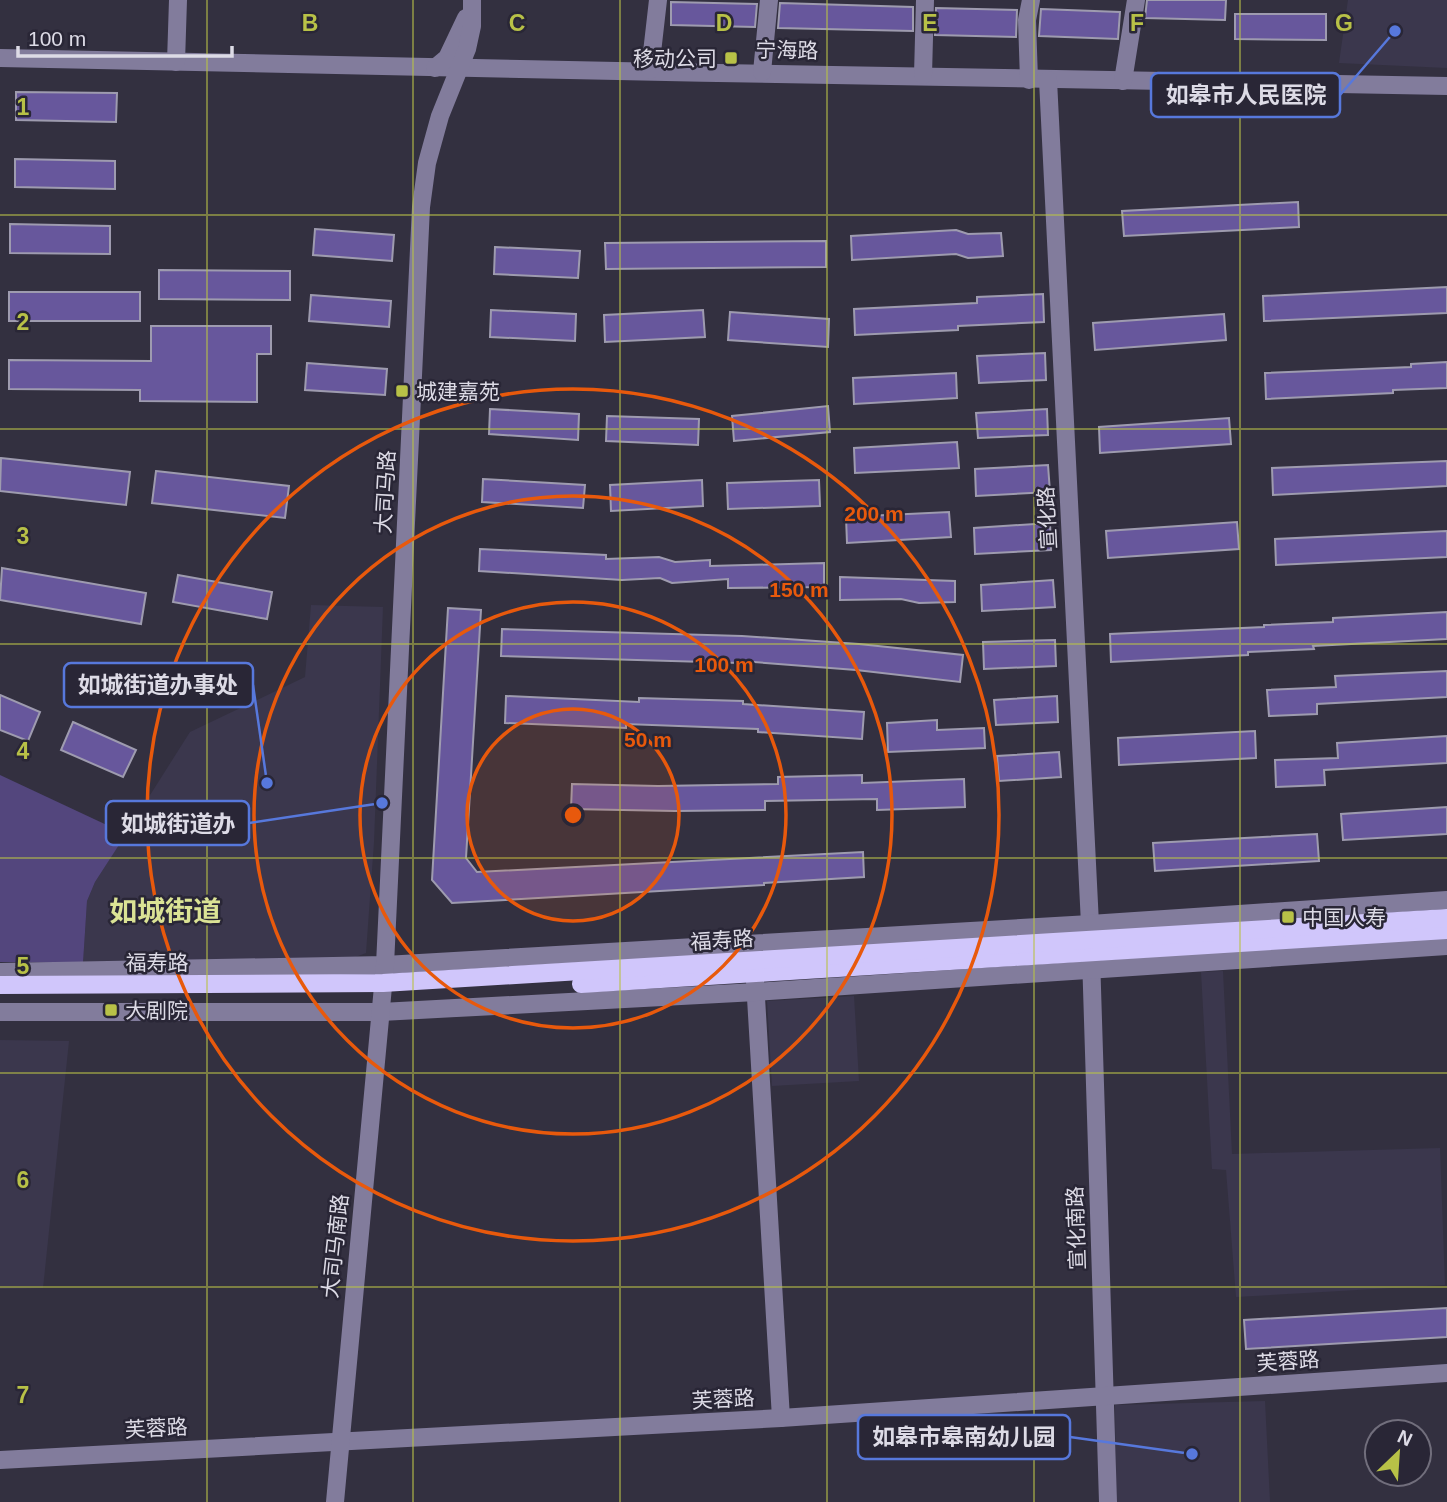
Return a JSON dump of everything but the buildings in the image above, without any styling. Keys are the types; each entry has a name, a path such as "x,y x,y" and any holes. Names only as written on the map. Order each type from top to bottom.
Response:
{"main road":[{"name":"福寿路","path":"0,985 382,997 1090,947 1447,918"},
{"name":"福寿路","path":"0,998 382,997 755,983 1090,947 1447,930"}],"street":[{"path":"176,62 177,0"},
{"path":"650,70 658,0"},
{"path":"762,72 769,0"},
{"path":"923,75 925,0"},
{"path":"1029,80 1027,20 1031,0"},
{"path":"1123,80 1136,0"},
{"path":"435,68 447,58 463,27 472,1"},
{"name":"大司马路","path":"382,997 421,206 426,163 440,116 467,50 472,26 472,1"},
{"name":"宁海路","path":"0,58 458,69 650,70 923,75 1029,80 1447,86"},
{"name":"宣化路","path":"1048,80 1090,947"},
{"path":"1090,947 1447,900"},
{"path":"0,972 1090,947 1447,946"},
{"name":"宣化南路","path":"1090,947 1108,1502"},
{"path":"755,983 781,1418"},
{"path":"0,1012 382,997"},
{"name":"大司马南路","path":"335,1502 382,997"},
{"name":"芙蓉路","path":"0,1460 781,1418 1447,1373"}],"shaded area":[{"path":"1348,0 1447,0 1447,68 1339,63"},
{"path":"311,605 383,607 374,842 366,953 345,961 83,963 87,901 95,882 190,732 305,677"},
{"path":"0,775 126,834 95,882 87,901 83,963 0,962"},
{"path":"1223,971 1232,1154 1440,1148 1445,1285 1236,1297 1226,1170 1212,1169 1201,972"},
{"path":"854,996 859,1081 772,1086 767,1001"},
{"path":"0,1040 69,1041 43,1288 0,1289"},
{"path":"1265,1401 1270,1502 1116,1502 1115,1405"}],"place":[{"name":"如皋市人民医院","path":"1395,31"},
{"name":"移动公司","path":"731,58"},
{"name":"城建嘉苑","path":"402,391"},
{"name":"如城街道办事处","path":"267,783"},
{"name":"如城街道办","path":"382,803"},
{"name":"中国人寿","path":"1288,917"},
{"name":"大剧院","path":"111,1010"},
{"name":"如皋市皋南幼儿园","path":"1192,1454"}],"district":[{"name":"如城街道","path":"165,911"}]}
